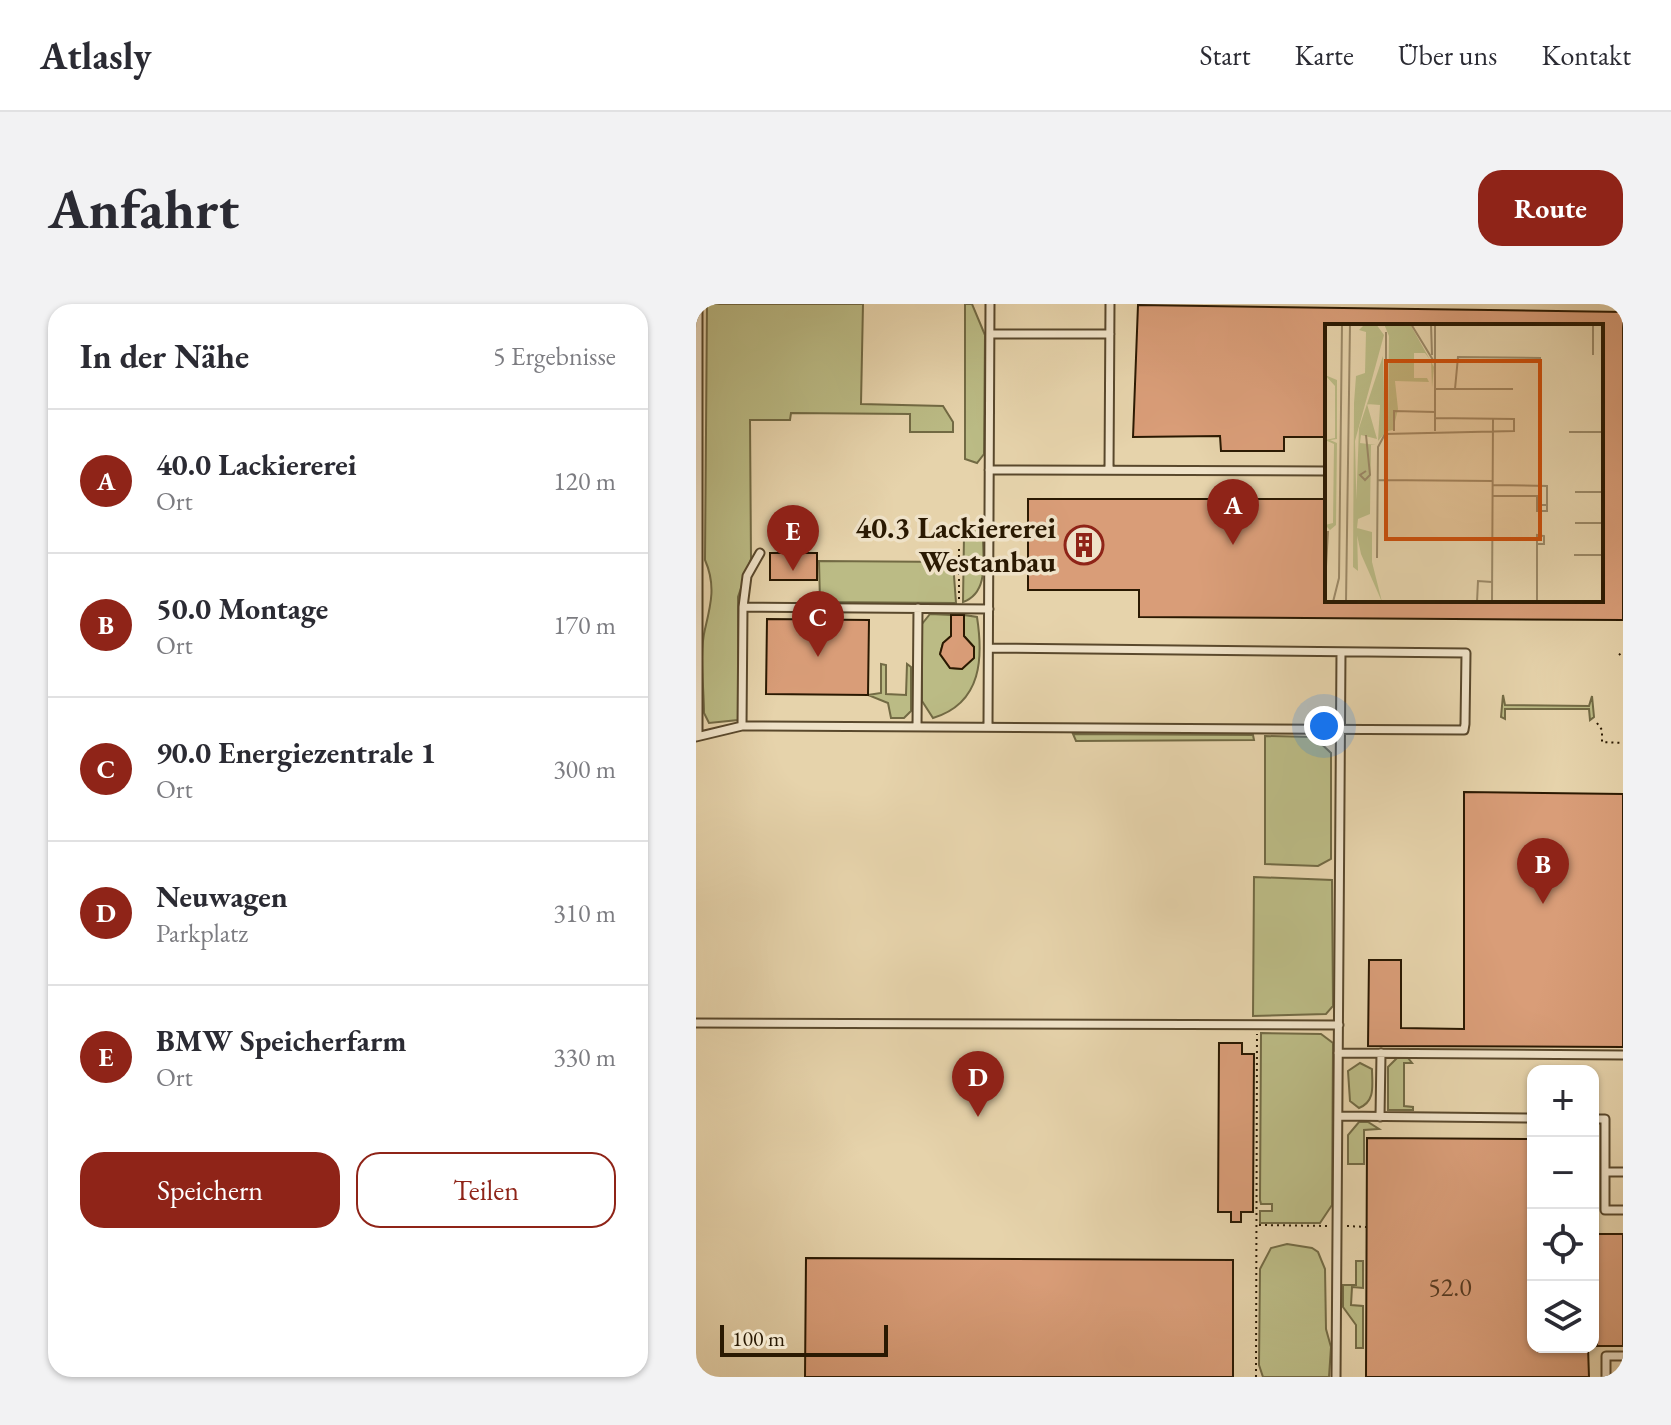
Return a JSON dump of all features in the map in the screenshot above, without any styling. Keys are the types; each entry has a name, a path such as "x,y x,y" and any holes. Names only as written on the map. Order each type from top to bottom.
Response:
{"lane":[{"path":"698,304 697,736 742,726 1464,730 1466,653 989,648"},
{"path":"982,304 990,317"},
{"path":"988,727 990,304"},
{"path":"1109,470 1110,304"},
{"path":"990,334 1110,334"},
{"path":"989,470 1325,471"},
{"path":"742,726 743,607 747,576 760,553"},
{"path":"743,607 989,609"},
{"path":"917,727 918,608"},
{"path":"1336,1377 1341,652"},
{"path":"696,1023 1339,1025"},
{"path":"1338,1053 1623,1055"},
{"path":"1380,1117 1381,1053"},
{"path":"1338,1116 1527,1118"},
{"path":"1599,1119 1605,1119 1605,1210 1623,1210"},
{"path":"1605,1172 1623,1172"},
{"path":"1606,1377 1606,1356 1623,1356"}],"path":[{"path":"959,549 959,609"},
{"path":"1619,655 1623,651"},
{"path":"1597,723 1602,730 1602,742 1623,743"},
{"path":"1256,1377 1257,1025"},
{"path":"1258,1225 1367,1227"}],"green space":[{"path":"707,304 863,304 861,404 943,406 953,422 953,432 910,432 910,414 791,413 790,420 750,420 751,559 738,597 738,720 709,723 704,713 702,660 711,594 705,560"},
{"path":"965,304 972,304 985,335 984,454 977,463 965,459"},
{"path":"973,526 983,537 983,575 977,591 963,602 964,535"},
{"path":"819,561 953,562 956,603 820,602"},
{"path":"930,614 951,615 951,636 943,643 940,654 950,668 962,669 973,658 974,647 964,636 964,615 977,617 980,647 976,676 970,690 949,711 933,718 922,701 922,624"},
{"path":"881,664 886,665 886,694 906,695 907,664 911,667 911,711 904,718 891,718 888,703 868,695 881,693"},
{"path":"1503,695 1505,705 1589,706 1592,696 1594,717 1590,720 1589,709 1505,709 1505,719 1501,717"},
{"path":"1073,734 1253,735 1254,740 1076,741"},
{"path":"1265,736 1314,737 1331,753 1331,859 1318,866 1265,864"},
{"path":"1254,877 1332,880 1333,1006 1326,1014 1253,1016"},
{"path":"1261,1033 1321,1034 1333,1043 1332,1205 1320,1223 1260,1223 1260,1211 1272,1211 1272,1204 1261,1204 1260,1200"},
{"path":"1397,1058 1408,1058 1412,1063 1404,1063 1404,1106 1413,1107 1413,1110 1388,1110 1388,1067"},
{"path":"1360,1063 1372,1069 1372,1087 1371,1097 1359,1108 1350,1101 1348,1071"},
{"path":"1359,1122 1368,1122 1379,1129 1364,1130 1364,1164 1348,1164 1348,1135"},
{"path":"1287,1244 1312,1248 1318,1252 1325,1269 1326,1329 1331,1347 1329,1377 1263,1377 1259,1365 1260,1269 1271,1248"},
{"path":"1356,1261 1363,1261 1363,1288 1352,1287 1351,1305 1363,1306 1363,1348 1356,1348 1356,1325 1343,1307 1343,1285 1356,1285"}],"building":[{"path":"1138,305 1623,312 1623,620 1139,617 1139,590 1028,590 1028,499 1325,499 1325,602 1603,602 1603,324 1325,324 1325,437 1284,437 1284,451 1221,451 1220,436 1133,437"},
{"path":"770,553 817,553 817,580 770,580"},
{"path":"951,615 964,615 964,636 974,647 974,658 962,669 950,668 940,654 943,643 951,636"},
{"path":"767,619 869,620 868,695 766,694"},
{"path":"1464,792 1623,794 1623,1047 1368,1046 1369,960 1401,960 1401,1028 1464,1029"},
{"path":"1219,1043 1242,1043 1242,1054 1254,1054 1253,1212 1241,1212 1241,1222 1231,1222 1231,1212 1218,1212"},
{"path":"1367,1138 1527,1139 1527,1353 1588,1353 1589,1377 1366,1377"},
{"path":"1599,1234 1623,1234 1623,1346 1599,1346"},
{"path":"806,1258 1233,1260 1233,1377 805,1377"}],"place":[{"name":"40.3 Lackiererei Westanbau","path":"1084,545"},
{"name":"40.0 Lackiererei","path":"1233,545"},
{"name":"BMW Speicherfarm","path":"793,571"},
{"name":"90.0 Energiezentrale 1","path":"818,657"},
{"name":"50.0 Montage","path":"1543,904"},
{"name":"Neuwagen","path":"978,1117"}]}
